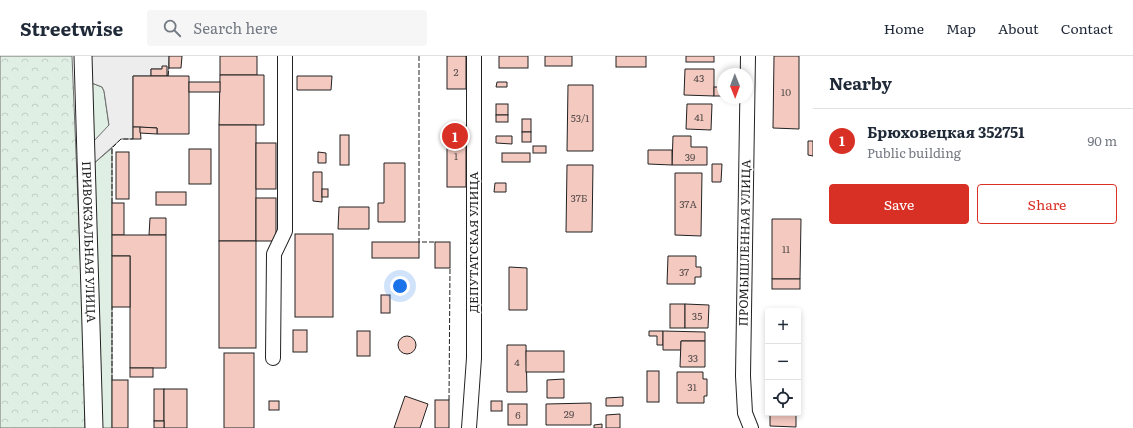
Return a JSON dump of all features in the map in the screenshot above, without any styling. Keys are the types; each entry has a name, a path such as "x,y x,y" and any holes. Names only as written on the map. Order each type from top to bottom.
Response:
{"main road":[{"name":"ПРИВОКЗАЛЬНАЯ УЛИЦА","path":"83,56 94,428"}],"street":[{"path":"274,358 274,254 285,231 285,56"},
{"name":"ДЕПУТАТСКАЯ УЛИЦА","path":"469,428 474,358 474,56"},
{"name":"ПРОМЫШЛЕННАЯ УЛИЦА","path":"748,56 743,376 745,413 751,428"}],"green space":[{"path":"0,56 72,56 84,347 85,428 0,428"},
{"path":"89,82 102,87 104,91 109,126 91,144"},
{"path":"112,148 112,428 99,428 92,165"}],"shaded area":[{"path":"89,56 169,56 168,76 162,69 151,69 151,76 133,76 133,139 121,139 92,165 91,144 109,125 104,91 102,87 89,82"}],"building":[{"path":"169,56 182,56 181,68 169,68"},
{"path":"220,56 257,56 257,75 220,75"},
{"path":"447,56 466,56 466,89 447,89"},
{"path":"499,56 528,56 528,68 499,68"},
{"path":"545,56 572,56 572,66 545,66"},
{"path":"616,56 646,56 646,67 616,67"},
{"path":"686,56 714,56 714,62 686,62"},
{"path":"774,56 799,56 799,129 773,128"},
{"path":"162,66 167,66 167,76 151,76 151,69 162,69"},
{"path":"685,69 714,69 714,96 684,95"},
{"path":"220,75 264,75 264,125 219,125"},
{"path":"133,76 189,76 189,134 157,134 157,128 133,127"},
{"path":"297,76 332,76 331,90 297,90"},
{"path":"189,82 220,82 220,92 189,92"},
{"path":"497,82 507,82 507,87 496,87"},
{"path":"568,85 593,85 593,151 567,151"},
{"path":"714,87 717,87 717,96 714,96"},
{"path":"496,104 508,104 508,115 496,115"},
{"path":"687,104 712,104 711,130 686,129"},
{"path":"496,115 508,115 508,122 496,122"},
{"path":"522,119 531,119 531,132 522,132"},
{"path":"219,125 256,125 256,241 219,241"},
{"path":"447,126 466,126 466,187 447,187"},
{"path":"133,127 140,127 141,139 133,139"},
{"path":"140,127 157,128 157,134 140,133"},
{"path":"522,132 531,132 531,142 522,142"},
{"path":"340,135 349,135 349,165 340,165"},
{"path":"496,136 512,136 512,144 496,143"},
{"path":"673,136 691,136 691,147 707,147 707,165 672,165"},
{"path":"808,141 813,141 813,156 808,155"},
{"path":"256,143 276,143 276,189 256,189"},
{"path":"533,146 546,146 546,153 533,153"},
{"path":"189,149 211,149 211,184 189,184"},
{"path":"648,150 672,150 672,165 648,164"},
{"path":"116,152 129,152 129,199 116,199"},
{"path":"318,152 326,153 326,163 318,163"},
{"path":"502,153 530,153 530,162 502,162"},
{"path":"384,163 405,163 405,222 378,222 378,203 384,203"},
{"path":"712,164 722,164 721,182 712,182"},
{"path":"567,165 593,165 592,232 566,232"},
{"path":"313,172 322,172 322,202 313,201"},
{"path":"675,173 702,173 701,236 675,235"},
{"path":"495,183 506,183 506,192 494,192"},
{"path":"322,189 328,189 328,197 322,197"},
{"path":"156,192 186,192 186,205 156,205"},
{"path":"256,198 276,198 276,241 256,241"},
{"path":"112,203 124,203 124,235 112,235"},
{"path":"339,207 369,207 369,229 338,229"},
{"path":"150,218 166,218 166,235 149,235"},
{"path":"772,219 801,219 800,279 772,279"},
{"path":"295,234 333,234 333,317 295,317"},
{"path":"112,235 166,235 166,368 130,368 130,256 112,256"},
{"path":"219,241 256,241 256,348 219,348"},
{"path":"372,242 419,242 419,258 372,258"},
{"path":"435,242 450,242 450,268 435,268"},
{"path":"112,256 130,256 130,307 112,307"},
{"path":"668,256 696,256 696,267 701,267 701,277 695,277 695,284 667,284"},
{"path":"509,267 527,268 527,310 509,310"},
{"path":"772,279 800,279 800,289 772,289"},
{"path":"381,295 390,295 390,313 381,313"},
{"path":"670,304 685,304 685,328 670,328"},
{"path":"685,304 709,305 708,328 685,328"},
{"path":"293,330 307,330 307,352 293,352"},
{"path":"357,331 370,331 370,356 357,356"},
{"path":"649,331 663,331 663,345 657,345 657,336 649,336"},
{"path":"663,331 705,332 705,341 681,341 681,350 663,350"},
{"path":"407,336 413,339 416,345 413,351 407,354 401,351 398,345 401,339"},
{"path":"681,341 705,341 705,367 680,367"},
{"path":"507,345 526,345 527,392 507,392"},
{"path":"526,351 564,351 564,372 526,372"},
{"path":"224,353 254,353 254,428 224,428"},
{"path":"130,368 153,368 153,377 130,377"},
{"path":"647,371 659,371 659,402 647,402"},
{"path":"677,372 703,372 703,379 707,379 707,396 704,396 704,403 677,403"},
{"path":"564,379 564,398 547,398 547,380"},
{"path":"112,380 128,380 128,428 112,428"},
{"path":"154,389 164,389 164,421 154,421"},
{"path":"164,389 187,389 187,428 164,428"},
{"path":"405,396 428,404 420,428 394,428"},
{"path":"623,397 623,406 606,406 606,398"},
{"path":"435,400 449,400 449,428 435,428"},
{"path":"269,401 279,401 279,410 269,410"},
{"path":"491,401 502,401 502,411 491,411"},
{"path":"591,403 591,425 546,425 546,404"},
{"path":"508,404 527,404 527,425 508,425"},
{"path":"620,414 620,428 606,428 606,415"},
{"path":"770,416 796,416 796,427 770,426"},
{"path":"154,421 164,421 164,428 154,428"},
{"path":"602,424 602,428 594,428 594,425"}],"fence":[{"path":"419,56 419,242 435,242"},
{"path":"168,76 169,68"},
{"path":"112,203 112,148 121,139 133,139"},
{"path":"449,400 450,268"},
{"path":"112,307 112,380"}],"place":[{"name":"Брюховецкая 352751","path":"455,136"}]}
